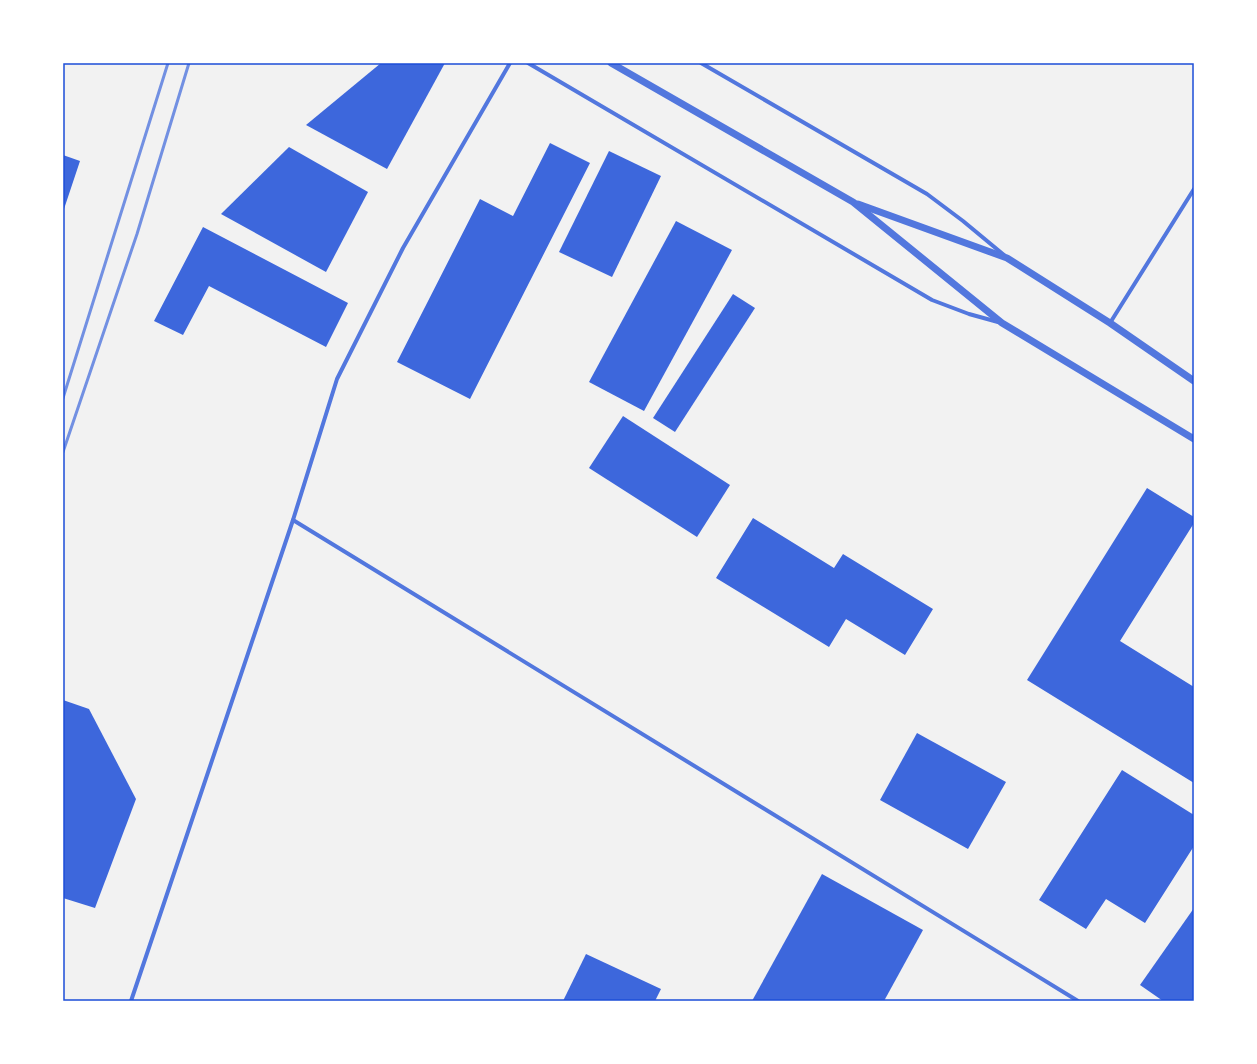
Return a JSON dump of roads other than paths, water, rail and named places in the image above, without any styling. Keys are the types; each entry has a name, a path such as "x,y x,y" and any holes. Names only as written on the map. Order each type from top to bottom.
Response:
{"street":[{"path":"132,1001 294,520 337,379 403,248 510,63"},
{"path":"528,63 932,300 969,314 1002,323"},
{"path":"611,63 853,202 1002,323 1194,439"},
{"path":"701,63 927,194 964,221 1007,258 1110,323 1194,381"},
{"path":"1110,323 1194,189"},
{"path":"853,202 1007,258"},
{"path":"294,520 1078,1001"}],"railway":[{"path":"63,398 168,63"},
{"path":"63,452 137,234 189,63"}]}
